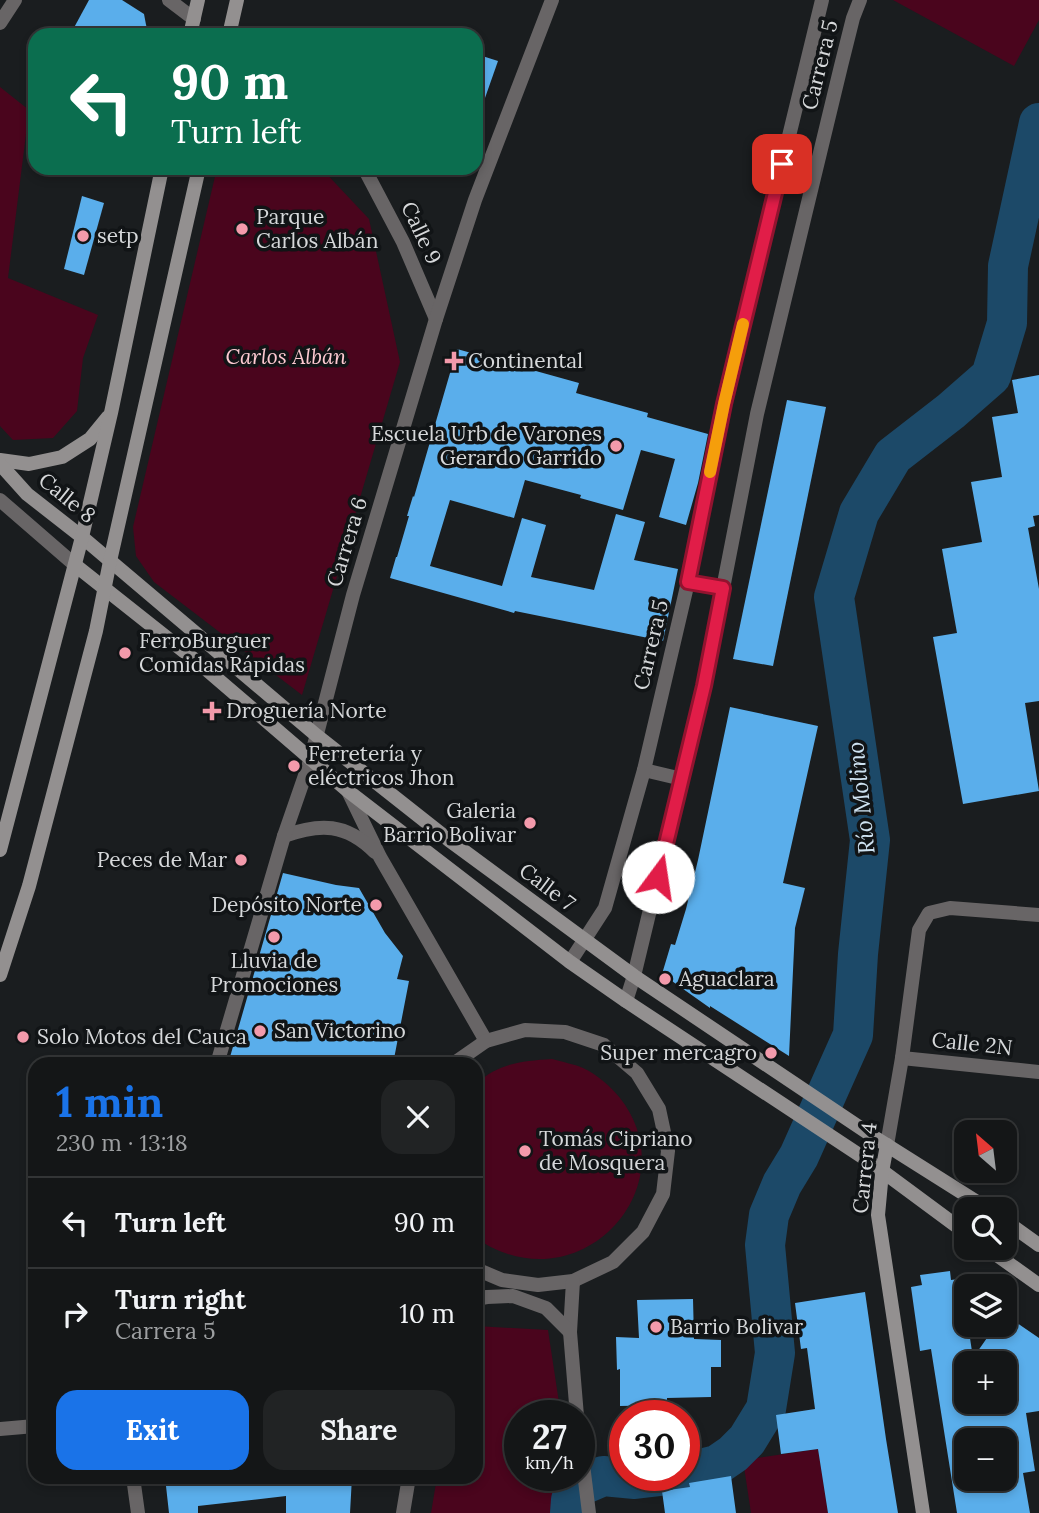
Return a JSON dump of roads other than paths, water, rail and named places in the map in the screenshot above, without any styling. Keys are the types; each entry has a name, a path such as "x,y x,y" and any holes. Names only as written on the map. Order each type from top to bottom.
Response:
{"main road":[{"path":"192,28 198,0"},
{"path":"231,28 237,0"},
{"path":"0,850 82,537 161,175"},
{"path":"0,975 32,873 96,631 197,175"},
{"path":"0,462 29,464 62,457 90,439 111,413"},
{"name":"Calle 8","path":"0,462 27,494 110,561"},
{"name":"Calle 7","path":"110,561 316,735 449,840 585,941 788,1080 969,1197"},
{"path":"75,565 200,664 310,761 570,962 876,1167 954,1224"},
{"name":"Carrera 4","path":"882,1142 876,1167 878,1215 923,1513"},
{"path":"1017,1229 1039,1245"},
{"path":"1004,1260 1039,1285"}],"street":[{"path":"0,23 15,0"},
{"path":"169,0 194,19"},
{"name":"Carrera 6","path":"219,1057 284,836 310,761 353,595 436,319 475,200 552,0"},
{"name":"Carrera 5","path":"570,962 605,908 644,770 688,582 724,404 822,0"},
{"name":"Carrera 5","path":"626,1001 635,976 704,686 760,401 847,41 860,0"},
{"name":"Calle 9","path":"368,175 404,242 436,319"},
{"path":"0,500 75,565"},
{"path":"688,582 723,588"},
{"path":"644,770 682,779"},
{"path":"348,791 380,857 486,1041"},
{"path":"284,836 304,829 325,827 346,831 365,842 380,857"},
{"name":"Carrera 4","path":"882,1142 902,1058 919,930 929,913 950,908 1039,915"},
{"path":"463,1057 486,1041 525,1030 565,1032 604,1045 637,1073 659,1109 668,1151 663,1194 643,1232 612,1262 573,1280 538,1285 502,1280 483,1272"},
{"name":"Calle 2N","path":"902,1058 1039,1072"},
{"path":"573,1280 570,1332 576,1400"},
{"path":"483,1298 513,1296 546,1308 570,1332"},
{"path":"0,1429 28,1427"},
{"path":"134,1484 138,1513"},
{"path":"403,1513 408,1484"},
{"path":"586,1491 589,1513"}],"waterway":[{"name":"Río Molino","path":"700,1469 717,1465 733,1454 747,1440 766,1409 775,1353 765,1245 769,1215 782,1184 799,1156 853,1035 870,840 834,597 859,513 893,456 991,376 1007,323 1008,266 1039,123"},
{"name":"Río Molino","path":"570,1513 575,1488 603,1476 609,1477"}],"place":[{"name":"Parque Carlos Albán","path":"242,229"},
{"name":"setp","path":"83,236"},
{"name":"Continental","path":"454,361"},
{"name":"Escuela Urb de Varones Gerardo Garrido","path":"616,446"},
{"name":"FerroBurguer Comidas Rápidas","path":"125,653"},
{"name":"Droguería Norte","path":"212,711"},
{"name":"Ferretería y eléctricos Jhon","path":"294,766"},
{"name":"Galeria Barrio Bolivar","path":"530,823"},
{"name":"Peces de Mar","path":"241,860"},
{"name":"Depósito Norte","path":"376,905"},
{"name":"Lluvia de Promociones","path":"274,937"},
{"name":"Aguaclara","path":"665,979"},
{"name":"San Victorino","path":"260,1031"},
{"name":"Solo Motos del Cauca","path":"23,1037"},
{"name":"Super mercagro","path":"771,1053"},
{"name":"Tomás Cipriano de Mosquera","path":"525,1151"},
{"name":"Barrio Bolivar","path":"656,1327"}],"park label":[{"name":"Carlos Albán","path":"286,357"}]}
